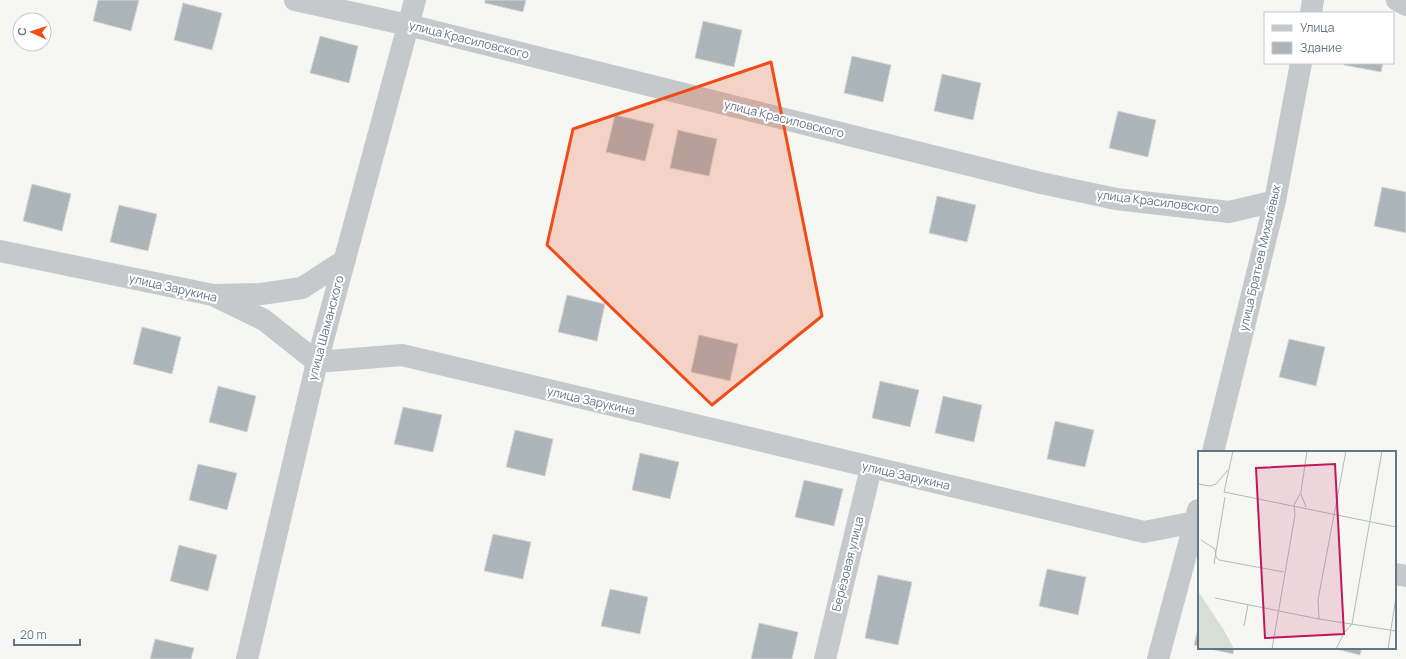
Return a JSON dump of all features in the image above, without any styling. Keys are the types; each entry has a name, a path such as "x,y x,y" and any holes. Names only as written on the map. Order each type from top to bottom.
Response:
{"street":[{"name":"улица Красиловского","path":"295,0 408,25 1041,183 1116,199 1229,212 1275,201"},
{"name":"улица Шаманского","path":"247,659 317,362 415,0"},
{"path":"1310,12 1313,0"},
{"path":"1397,0 1406,5"},
{"name":"улица Братьев Михалёвых","path":"1213,451 1275,201 1301,64"},
{"name":"улица Зарукина","path":"0,251 213,295 264,320 317,362 402,356 1144,532 1198,517"},
{"path":"213,295 261,294 302,288 345,260"},
{"name":"Берёзовая улица","path":"824,659 871,468"},
{"path":"1158,659 1198,517"},
{"path":"1396,574 1406,576"}],"highlighted area":[{"path":"771,62 822,316 712,405 547,245 573,129"}],"building":[{"path":"98,0 139,0 131,31 93,21"},
{"path":"485,0 526,0 523,12 485,3"},
{"path":"183,3 222,13 212,50 174,40"},
{"path":"703,21 742,30 734,67 695,58"},
{"path":"320,36 358,46 349,83 310,73"},
{"path":"852,56 891,65 883,102 844,93"},
{"path":"1344,64 1383,64 1381,72"},
{"path":"942,74 981,83 973,120 934,111"},
{"path":"1118,111 1156,120 1148,157 1109,148"},
{"path":"615,115 654,124 645,161 606,152"},
{"path":"678,130 717,139 709,176 670,168"},
{"path":"32,184 71,194 62,231 23,221"},
{"path":"1382,187 1406,192 1406,233 1374,226"},
{"path":"937,196 976,205 967,242 929,233"},
{"path":"119,205 157,214 148,251 110,242"},
{"path":"567,295 605,304 597,341 558,332"},
{"path":"142,327 181,337 172,374 133,364"},
{"path":"699,335 738,344 730,381 691,372"},
{"path":"1289,339 1325,347 1316,386 1279,377"},
{"path":"880,381 919,390 910,427 872,418"},
{"path":"218,386 256,396 247,432 209,422"},
{"path":"943,396 982,405 974,442 935,433"},
{"path":"403,407 442,415 433,452 394,444"},
{"path":"1055,421 1094,430 1085,467 1047,459"},
{"path":"515,430 553,439 545,476 506,467"},
{"path":"640,453 679,462 670,499 632,490"},
{"path":"198,464 237,473 227,510 189,500"},
{"path":"804,480 843,489 834,526 795,517"},
{"path":"493,534 531,542 523,579 484,571"},
{"path":"179,545 217,555 208,591 170,581"},
{"path":"1047,569 1086,577 1078,615 1039,606"},
{"path":"878,575 912,582 898,645 865,638"},
{"path":"610,589 648,597 640,634 601,626"},
{"path":"759,623 798,632 792,659 751,659"},
{"path":"1198,629 1198,646 1194,645"},
{"path":"155,639 194,648 191,659 150,659"},
{"path":"1210,649 1234,649 1233,654"},
{"path":"1336,649 1362,649 1360,655"}]}
